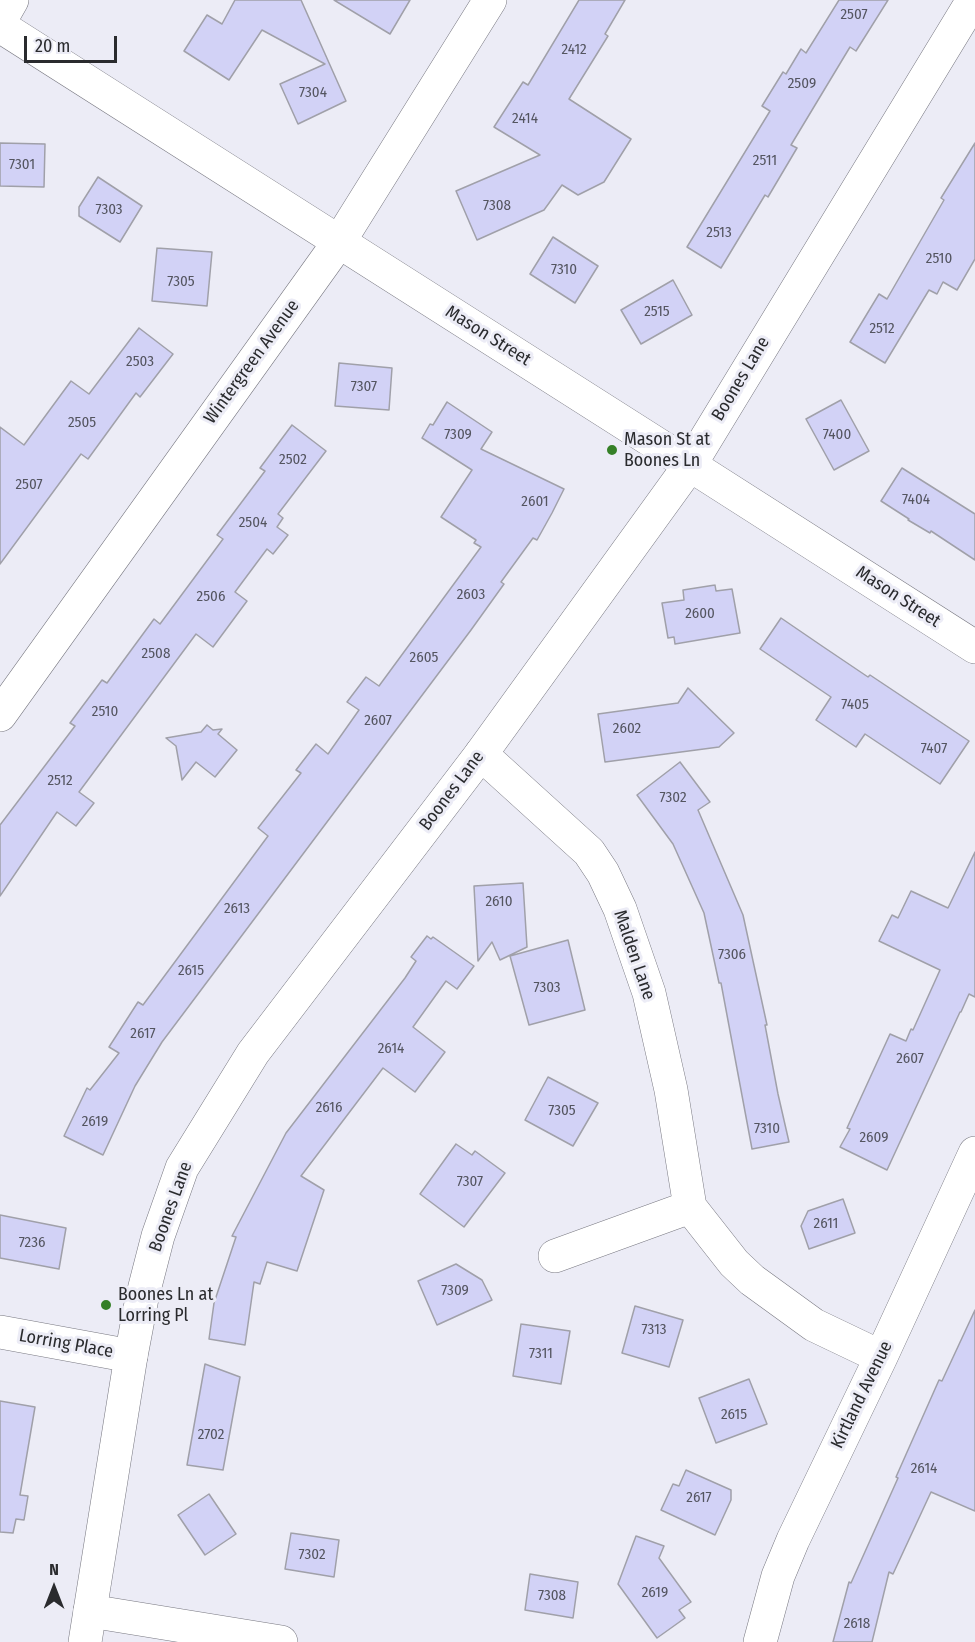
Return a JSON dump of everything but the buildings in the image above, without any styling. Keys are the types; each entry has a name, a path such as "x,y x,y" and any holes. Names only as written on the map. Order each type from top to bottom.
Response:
{"street":[{"path":"0,21 12,0"},
{"name":"Wintergreen Avenue","path":"0,715 339,242 489,0"},
{"name":"Boones Lane","path":"87,1626 142,1298 158,1236 182,1168 253,1053 481,754 690,465 973,0"},
{"name":"Mason Street","path":"0,26 975,647"},
{"name":"Malden Lane","path":"481,754 588,852 603,873 620,909 649,993 671,1090 690,1207 734,1263 752,1280 814,1325 881,1357"},
{"name":"Kirtland Avenue","path":"760,1642 778,1576 793,1539 881,1357 975,1153"},
{"path":"555,1256 690,1207"},
{"name":"Lorring Place","path":"0,1332 131,1356"},
{"path":"87,1626 281,1642"}],"place":[{"name":"Mason St at Boones Ln","path":"612,450"},
{"name":"Boones Ln at Lorring Pl","path":"106,1305"}]}
